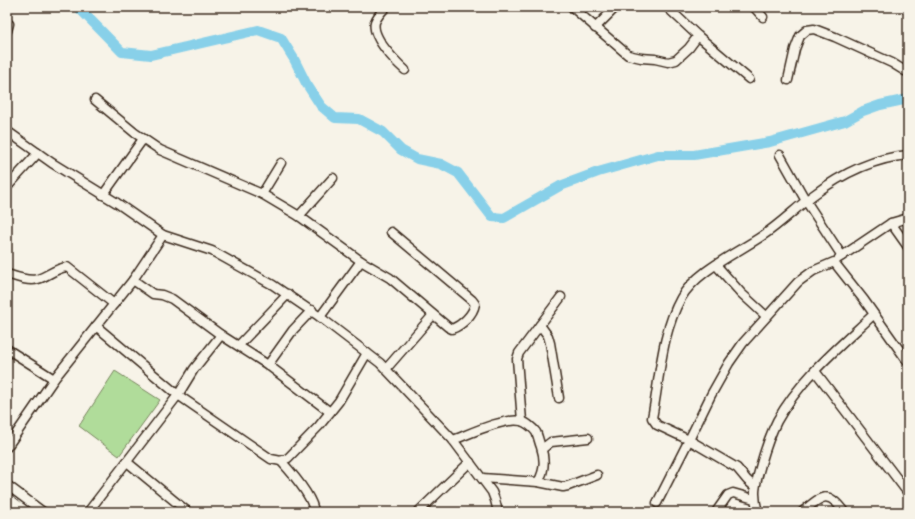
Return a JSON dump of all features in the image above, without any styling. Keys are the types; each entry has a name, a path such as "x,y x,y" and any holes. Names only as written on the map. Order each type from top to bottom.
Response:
{"street":[{"path":"386,7 375,22 374,30 394,60 405,70"},
{"path":"572,7 628,55 668,62 676,60 689,48 698,36"},
{"path":"595,28 616,7"},
{"path":"667,7 698,36 749,79"},
{"path":"754,7 763,17"},
{"path":"7,23 9,24 7,31"},
{"path":"788,80 795,49 800,36 807,30 814,29 908,70"},
{"path":"95,100 160,150 262,194 299,216 361,261 390,278 448,328 452,329 459,326 474,309 475,304 391,232"},
{"path":"7,131 163,235 212,251 274,285 320,316 386,369 452,440 482,478 495,500 498,512"},
{"path":"103,195 144,139"},
{"path":"7,187 38,153"},
{"path":"780,155 806,201 842,256"},
{"path":"755,487 737,468 689,440 658,426 652,418 658,392 665,341 678,304 682,296 693,283 716,265 764,235 823,188 852,171 874,162 895,156 908,156"},
{"path":"262,194 281,163"},
{"path":"299,216 333,178"},
{"path":"657,503 707,402 729,363 743,343 766,316 798,282 813,270 834,262 891,223 908,218"},
{"path":"891,223 908,247"},
{"path":"8,442 54,379 133,280 163,235"},
{"path":"320,316 361,261"},
{"path":"834,262 864,300 873,315 908,362"},
{"path":"716,265 741,293 766,316"},
{"path":"7,274 22,279 37,280 62,267 67,266 114,304"},
{"path":"133,280 153,294 162,295 172,299 221,335 239,345 268,365 330,412"},
{"path":"239,345 288,294"},
{"path":"522,421 517,359 519,353 560,298"},
{"path":"268,365 293,330 312,310"},
{"path":"386,369 433,314"},
{"path":"758,512 754,499 755,487 764,456 778,421 789,403 815,371 873,315"},
{"path":"540,325 548,336 550,343 559,398"},
{"path":"96,326 178,395 271,459 281,461 288,458 339,401 367,353"},
{"path":"88,512 178,395 194,369 221,335"},
{"path":"7,350 54,379"},
{"path":"815,371 908,493"},
{"path":"452,440 499,423 512,420 522,421 536,432 542,450 544,473 538,482"},
{"path":"542,450 551,442 588,438"},
{"path":"281,461 308,495 314,507 314,512"},
{"path":"127,462 188,512"},
{"path":"418,512 470,462"},
{"path":"482,478 538,482 563,487 596,475"},
{"path":"7,485 43,512"},
{"path":"716,512 728,495 733,493 754,499"},
{"path":"802,512 820,498 826,497 836,502 844,512"}],"green space":[{"path":"115,371 160,400 119,456 79,426"}],"waterway":[{"path":"78,7 122,52 151,55 258,30 281,38 306,83 321,106 335,118 359,119 383,132 401,150 417,159 441,164 458,173 492,217 504,218 560,186 598,172 658,155 694,155 770,142 845,121 863,111 880,105 908,99"}]}
